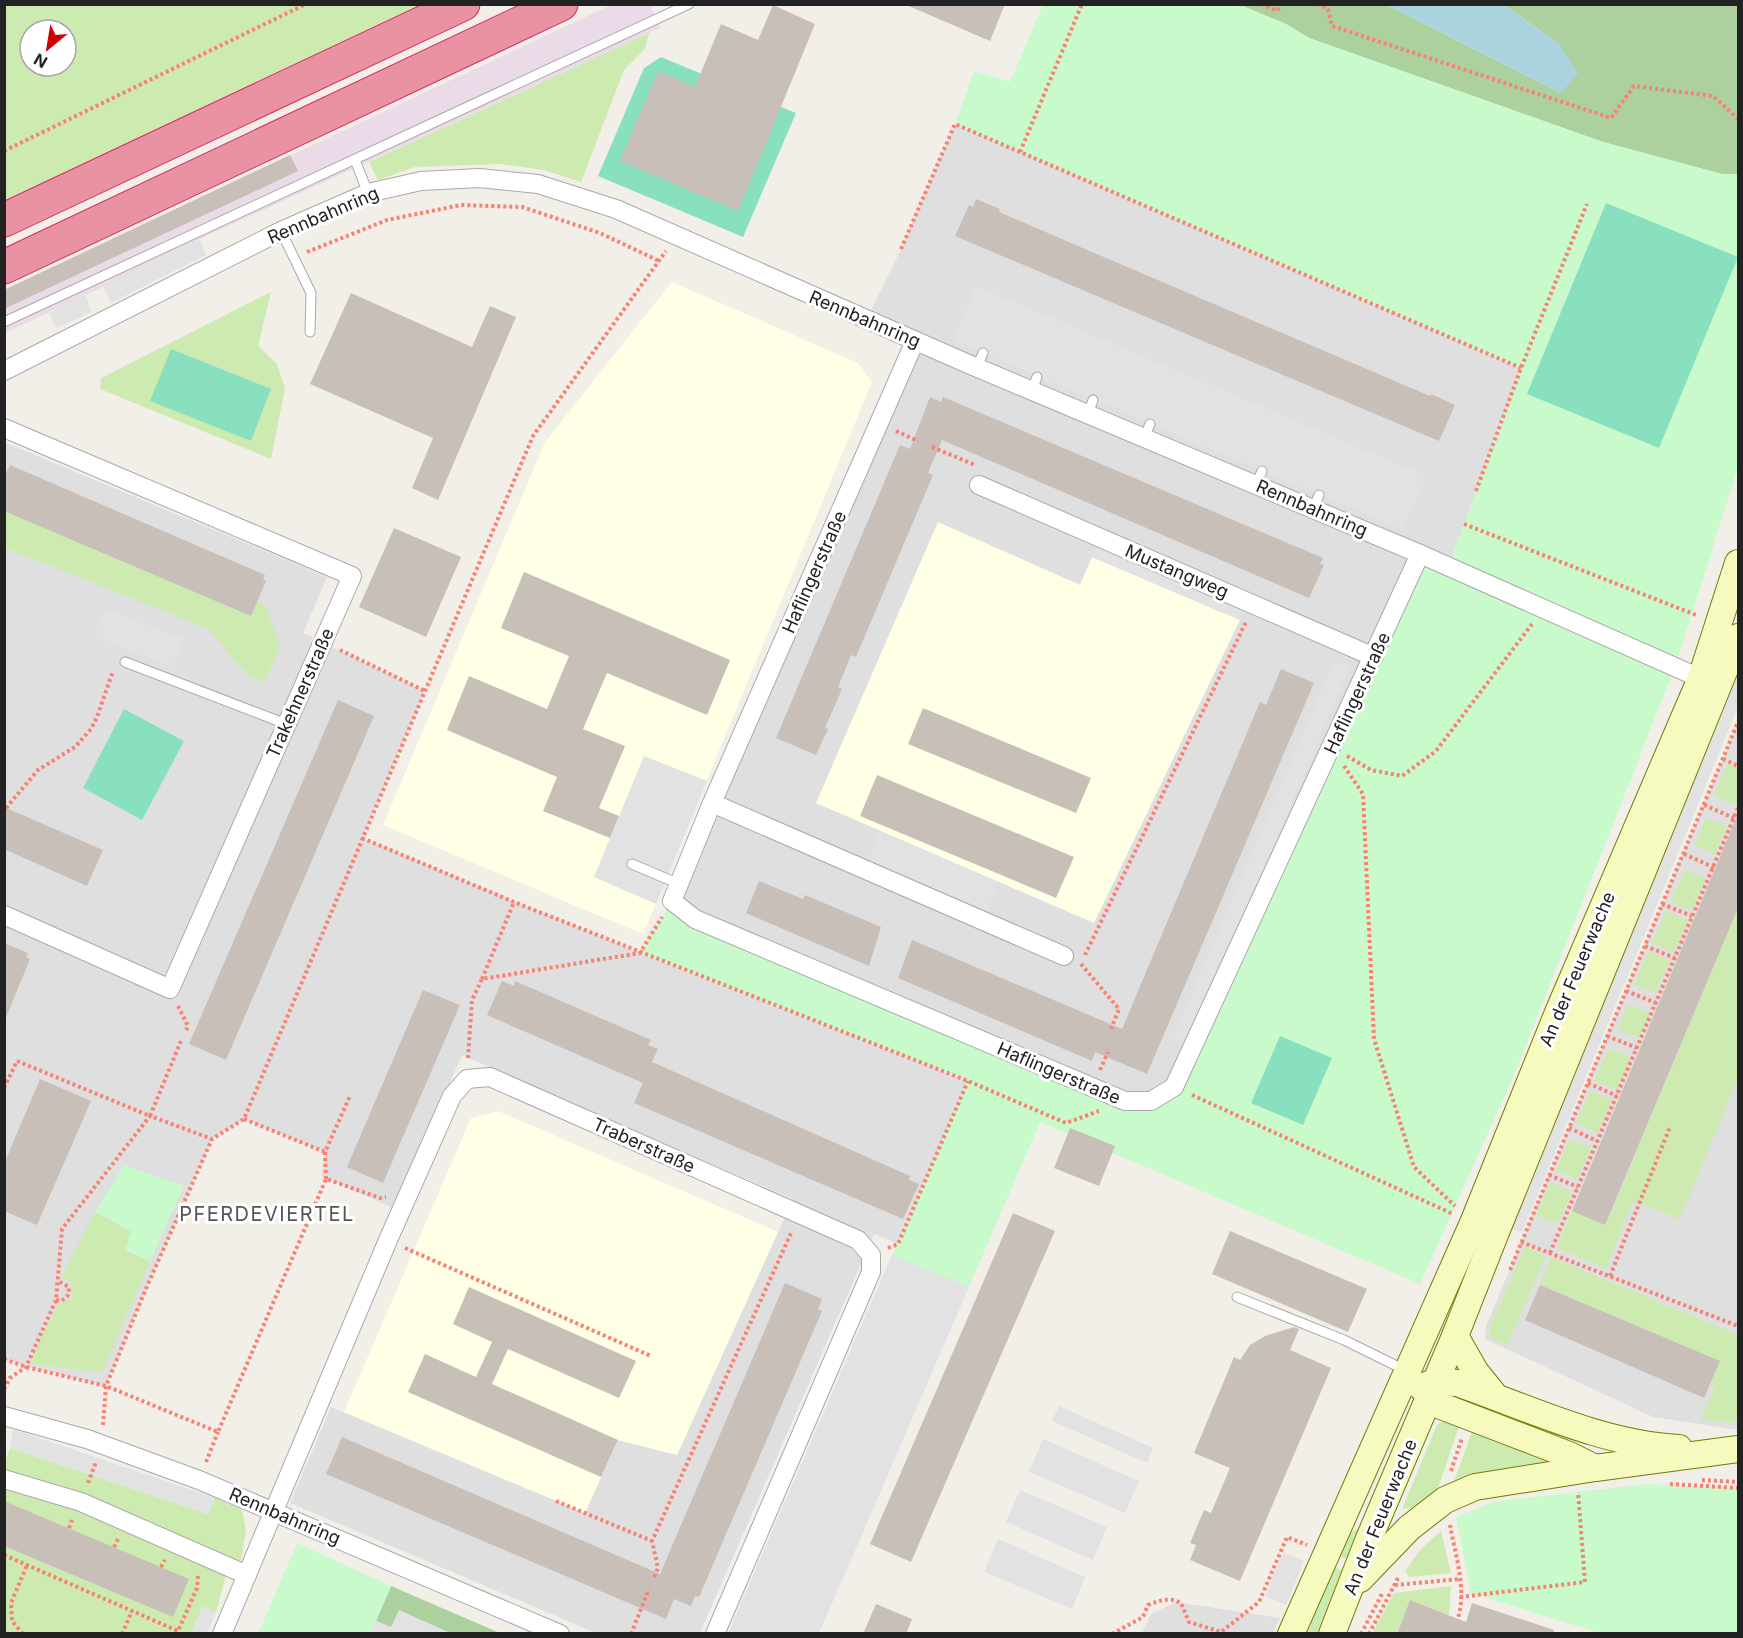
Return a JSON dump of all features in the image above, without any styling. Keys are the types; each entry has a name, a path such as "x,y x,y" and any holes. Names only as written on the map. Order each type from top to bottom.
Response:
{"highway":[{"path":"4,220 463,4"},
{"path":"4,267 561,4"}],"street":[{"name":"Rennbahnring","path":"4,371 281,231 368,193 421,181 479,178 538,184 616,209 915,341 980,360 1316,502 1420,554 1710,682"},
{"name":"Haflingerstraße","path":"915,341 712,803 672,901 695,918 1125,1101 1151,1101 1174,1087 1420,554"},
{"name":"Trakehnerstraße","path":"4,428 352,576 170,989 4,915"},
{"name":"Mustangweg","path":"979,485 1374,657"},
{"name":"An der Feuerwache","path":"1332,1634 1350,1591 1422,1386 1484,1228 1559,1010 1710,682 1728,631 1738,563"},
{"path":"712,803 1064,956"},
{"name":"Traberstraße","path":"467,1079 490,1077 858,1240 871,1255"},
{"path":"222,1634 410,1191 452,1096 467,1079"},
{"name":"An der Feuerwache","path":"1291,1634 1390,1412 1404,1397 1422,1386 1455,1336 1484,1228"},
{"path":"715,1634 871,1272 871,1255"},
{"path":"1455,1336 1474,1371 1496,1396"},
{"path":"1422,1386 1457,1383 1583,1429 1620,1439 1667,1448 1730,1450"},
{"path":"1422,1386 1595,1468"},
{"name":"Rennbahnring","path":"4,1416 102,1444 199,1480 560,1634"},
{"path":"1350,1591 1408,1528 1445,1500 1474,1487 1730,1450"},
{"path":"4,1479 81,1502 248,1575"}],"lane":[{"path":"4,322 689,4"},
{"path":"355,160 368,193"},
{"path":"281,231 311,293 310,332"},
{"path":"125,662 286,723"},
{"path":"633,864 679,884"},
{"path":"1237,1297 1344,1340 1422,1386"}],"path":[{"path":"4,151 306,4"},
{"path":"1020,152 1082,4"},
{"path":"1261,4 1277,11 1280,4"},
{"path":"1317,4 1328,9 1332,26 1611,118 1634,86 1713,96 1738,119"},
{"path":"901,249 955,124 1521,368"},
{"path":"1476,491 1521,368 1587,204"},
{"path":"293,258 387,220 461,205 522,207 600,233 659,261"},
{"path":"81,1502 102,1444 106,1386 145,1291 212,1139 244,1119 533,436 677,236"},
{"path":"906,435 918,441"},
{"path":"932,447 978,466 979,485"},
{"path":"1464,524 1728,631"},
{"path":"1111,1029 1119,1009 1080,963 1255,605"},
{"path":"1332,747 1371,770 1402,776 1436,751 1542,608"},
{"path":"322,641 425,691"},
{"path":"4,802 6,808 38,770 75,747 91,729 117,659 125,662"},
{"path":"1521,1242 1738,722"},
{"path":"1332,747 1363,794 1374,1039 1414,1167 1484,1228"},
{"path":"1723,759 1738,766"},
{"path":"1704,805 1734,818"},
{"path":"1550,1253 1738,808"},
{"path":"362,838 514,902 968,1081 1066,1123 1125,1101"},
{"path":"1683,854 1714,868"},
{"path":"482,979 640,953 672,901"},
{"path":"467,1079 472,1000 514,902"},
{"path":"1662,904 1693,916"},
{"path":"1645,946 1675,958"},
{"path":"1626,991 1656,1004"},
{"path":"186,1031 188,1026"},
{"path":"1607,1036 1637,1048"},
{"path":"4,1389 10,1378 26,1367 56,1300 62,1229 150,1116 181,1041"},
{"path":"1103,1064 1108,1052"},
{"path":"4,1088 17,1061 212,1139"},
{"path":"871,1255 898,1244 968,1081"},
{"path":"1588,1083 1617,1096"},
{"path":"1174,1087 1484,1228 1738,1326"},
{"path":"199,1480 326,1179 325,1152 350,1096"},
{"path":"244,1119 325,1152"},
{"path":"1610,1276 1670,1127"},
{"path":"1569,1128 1597,1142"},
{"path":"1549,1175 1578,1187"},
{"path":"326,1179 380,1198 410,1191"},
{"path":"654,1577 658,1568 652,1541 800,1214"},
{"path":"413,1252 651,1356"},
{"path":"56,1300 67,1298 69,1293 69,1287 58,1281"},
{"path":"4,1359 26,1367 106,1386 218,1432"},
{"path":"1673,1478 1738,1482"},
{"path":"1662,1484 1738,1488"},
{"path":"1460,1597 1585,1582 1578,1491 1576,1492"},
{"path":"556,1501 652,1541"},
{"path":"1444,1524 1449,1520 1460,1579 1461,1610 1458,1618"},
{"path":"1112,1634 1143,1617 1148,1605 1160,1600 1172,1599 1181,1603 1189,1622 1220,1633 1259,1602 1287,1537 1326,1553"},
{"path":"4,1555 177,1632 197,1588 198,1554"},
{"path":"23,1634 12,1621 11,1603 27,1565"},
{"path":"1369,1634 1399,1575"},
{"path":"1394,1585 1460,1579"},
{"path":"1361,1634 1389,1582"},
{"path":"631,1634 649,1589"},
{"path":"122,1634 132,1611"}],"shaded area":[{"path":"611,5 650,5 660,28 200,239 5,333 4,290"},
{"path":"955,124 1521,368 1449,566 1174,1087 1125,1101 672,901 915,341 866,320 901,249"},
{"path":"200,239 206,255 111,303 103,287"},
{"path":"672,282 858,363 872,382 643,934 383,825 545,442"},
{"path":"976,286 1426,476 1403,530 953,341"},
{"path":"86,295 91,312 57,328 49,313"},
{"path":"4,442 327,577 303,633 425,691 362,838 640,953 968,1081 898,1244 874,1234 700,1633 596,1633 290,1503 331,1407 585,1513 618,1440 677,1455 793,1199 462,1055 395,1209 321,1176 325,1152 244,1119 212,1139 106,1386 26,1367 5,1359"},
{"path":"938,522 1080,585 1092,557 1240,620 1094,923 816,803"},
{"path":"1098,543 1246,606 1240,620 1092,557"},
{"path":"105,609 183,639 172,667 94,636"},
{"path":"1738,656 1738,706 1522,1233 1507,1227"},
{"path":"1334,661 1349,668 1189,1045 1173,1038"},
{"path":"1738,722 1738,1430 1653,1417 1485,1339 1486,1326"},
{"path":"644,756 707,781 656,904 594,877"},
{"path":"880,831 998,882 985,914 867,863"},
{"path":"498,1111 778,1232 677,1455 618,1440 585,1513 344,1412 471,1118"},
{"path":"892,1255 969,1287 844,1576 819,1633 728,1633"},
{"path":"1059,1406 1153,1448 1147,1463 1052,1421"},
{"path":"13,1429 215,1498 208,1514 10,1448"},
{"path":"1043,1439 1139,1481 1125,1513 1029,1472"},
{"path":"1020,1490 1107,1527 1093,1560 1006,1522"},
{"path":"998,1539 1085,1577 1072,1609 984,1572"},
{"path":"1283,1552 1304,1561 1286,1605 1265,1596"},
{"path":"1176,1602 1280,1618 1273,1633 1142,1633 1151,1614"},
{"path":"203,1606 216,1612 207,1633 191,1633"},
{"path":"399,1610 450,1633 371,1633 376,1621 391,1627"}],"green space":[{"path":"5,5 425,5 236,92 5,213"},
{"path":"1043,5 1240,5 1286,24 1309,38 1603,142 1722,174 1738,174 1738,468 1675,667 1515,1073 1420,1284 1040,1122 969,1287 892,1255 968,1081 640,953 672,901 1125,1101 1174,1087 1420,554 1449,566 1521,368 955,124 974,71 1010,82"},
{"path":"1240,5 1387,5 1561,93 1559,44 1504,5 1738,5 1738,174 1722,174 1603,142 1309,38 1286,24"},
{"path":"649,33 645,49 624,70 581,182 544,170 500,164 415,167 378,180 369,162"},
{"path":"661,57 796,113 743,237 598,176 644,68"},
{"path":"1606,203 1738,257 1659,448 1527,394"},
{"path":"271,292 258,346 277,364 285,388 271,459 100,389 101,378"},
{"path":"171,349 271,389 251,441 150,401"},
{"path":"4,511 251,615 257,601 266,606 280,647 264,683 248,675 208,629 5,548"},
{"path":"124,709 184,741 142,820 83,788"},
{"path":"1728,763 1738,768 1736,805 1714,796"},
{"path":"1706,818 1727,827 1715,854 1694,845"},
{"path":"1685,869 1706,879 1692,911 1671,902"},
{"path":"1738,908 1738,1078 1680,1219 1633,1201 1606,1269 1557,1248 1572,1211 1606,1225"},
{"path":"1666,911 1688,920 1674,953 1652,943"},
{"path":"1649,951 1670,961 1656,993 1634,984"},
{"path":"1628,1004 1650,1014 1639,1038 1617,1029"},
{"path":"1280,1036 1332,1058 1303,1125 1251,1103"},
{"path":"1609,1048 1631,1058 1616,1090 1594,1081"},
{"path":"1591,1091 1612,1100 1598,1133 1576,1123"},
{"path":"1570,1139 1591,1148 1577,1180 1556,1171"},
{"path":"124,1165 184,1186 150,1261 125,1250 131,1231 95,1212"},
{"path":"1550,1182 1572,1192 1558,1224 1536,1215"},
{"path":"95,1212 131,1232 125,1250 150,1261 102,1372 36,1365 32,1357 58,1305 73,1297 71,1282 61,1278"},
{"path":"1525,1246 1546,1256 1508,1344 1505,1345 1491,1338 1489,1329"},
{"path":"1551,1257 1738,1335 1738,1413 1734,1423 1701,1420 1715,1387 1710,1385 1720,1361 1540,1285"},
{"path":"1481,1405 1569,1437 1566,1445 1479,1412"},
{"path":"1447,1418 1461,1420 1436,1494 1411,1508 1402,1509 1437,1425"},
{"path":"1474,1426 1560,1462 1453,1484"},
{"path":"10,1448 208,1514 215,1498 242,1510 246,1530 241,1560 230,1561 216,1612 203,1606 191,1633 5,1634 4,1465"},
{"path":"1646,1484 1738,1488 1738,1633 1599,1633 1471,1593 1456,1517 1493,1502"},
{"path":"1368,1523 1351,1561 1339,1555 1348,1534"},
{"path":"1441,1531 1451,1573 1409,1577 1405,1571 1420,1550"},
{"path":"297,1543 391,1586 371,1633 258,1634"},
{"path":"1334,1567 1346,1572 1319,1633 1306,1634"},
{"path":"391,1586 500,1633 450,1633 399,1611 391,1628 376,1621"},
{"path":"1451,1586 1449,1615 1410,1600 1397,1633 1372,1634 1394,1593"}],"water":[{"path":"1387,5 1504,5 1559,44 1578,73 1561,93"}],"building":[{"path":"904,4 1005,4 990,41"},
{"path":"773,5 815,24 738,211 620,161 658,71 695,87 721,24 758,40"},
{"path":"290,155 298,171 4,309 4,290"},
{"path":"976,199 1000,209 999,212 1092,252 1455,405 1439,441 955,236 969,205 973,207"},
{"path":"351,293 472,347 490,306 516,317 438,500 412,488 433,438 310,384"},
{"path":"930,397 941,402 943,397 1323,558 1320,564 1324,565 1309,598 942,440 928,473 933,475 856,657 851,655 838,687 842,689 816,755 776,738 900,445 910,449"},
{"path":"10,465 265,575 263,579 266,581 251,616 4,511 4,477"},
{"path":"394,528 461,557 426,637 359,607"},
{"path":"524,572 730,660 707,715 607,673 583,729 625,746 599,808 619,816 610,838 543,811 557,777 447,730 469,676 547,709 569,656 501,628"},
{"path":"1281,669 1314,683 1147,1074 1095,1052 1092,1061 898,978 912,940 1122,1029 1260,702 1266,705"},
{"path":"338,700 374,716 226,1060 189,1044"},
{"path":"923,708 1091,778 1076,813 908,744"},
{"path":"877,775 1074,857 1056,898 860,816"},
{"path":"4,807 103,850 87,886 4,849"},
{"path":"1738,814 1738,908 1605,1225 1572,1211"},
{"path":"759,881 803,899 805,895 881,927 869,966 746,913"},
{"path":"4,943 28,953 26,957 30,959 5,1020"},
{"path":"502,981 514,986 515,981 651,1040 648,1045 658,1049 652,1062 910,1176 909,1180 919,1184 903,1219 634,1103 643,1083 487,1015"},
{"path":"423,990 460,1005 383,1183 347,1167"},
{"path":"40,1079 91,1101 37,1225 4,1211 4,1164"},
{"path":"1070,1128 1115,1146 1099,1186 1054,1168"},
{"path":"1013,1213 1055,1231 911,1562 870,1544"},
{"path":"1230,1231 1367,1289 1348,1332 1212,1274"},
{"path":"785,1283 822,1299 818,1309 822,1311 699,1597 695,1596 691,1606 674,1599 666,1619 326,1474 342,1437 660,1574"},
{"path":"1540,1285 1720,1361 1704,1398 1525,1320"},
{"path":"469,1287 636,1361 619,1398 508,1349 492,1384 618,1440 601,1477 408,1392 425,1354 476,1377 492,1342 453,1324"},
{"path":"1294,1327 1299,1329 1290,1350 1331,1368 1240,1581 1190,1560 1196,1545 1190,1543 1204,1510 1211,1513 1230,1468 1194,1453 1234,1357 1240,1360 1250,1345 1265,1336"},
{"path":"4,1501 189,1579 173,1617 4,1546"},
{"path":"1410,1600 1466,1622 1472,1603 1554,1630 1554,1634 1397,1634"},
{"path":"876,1604 912,1619 906,1634 863,1634"}],"district":[{"name":"PFERDEVIERTEL","path":"267,1214"}]}
